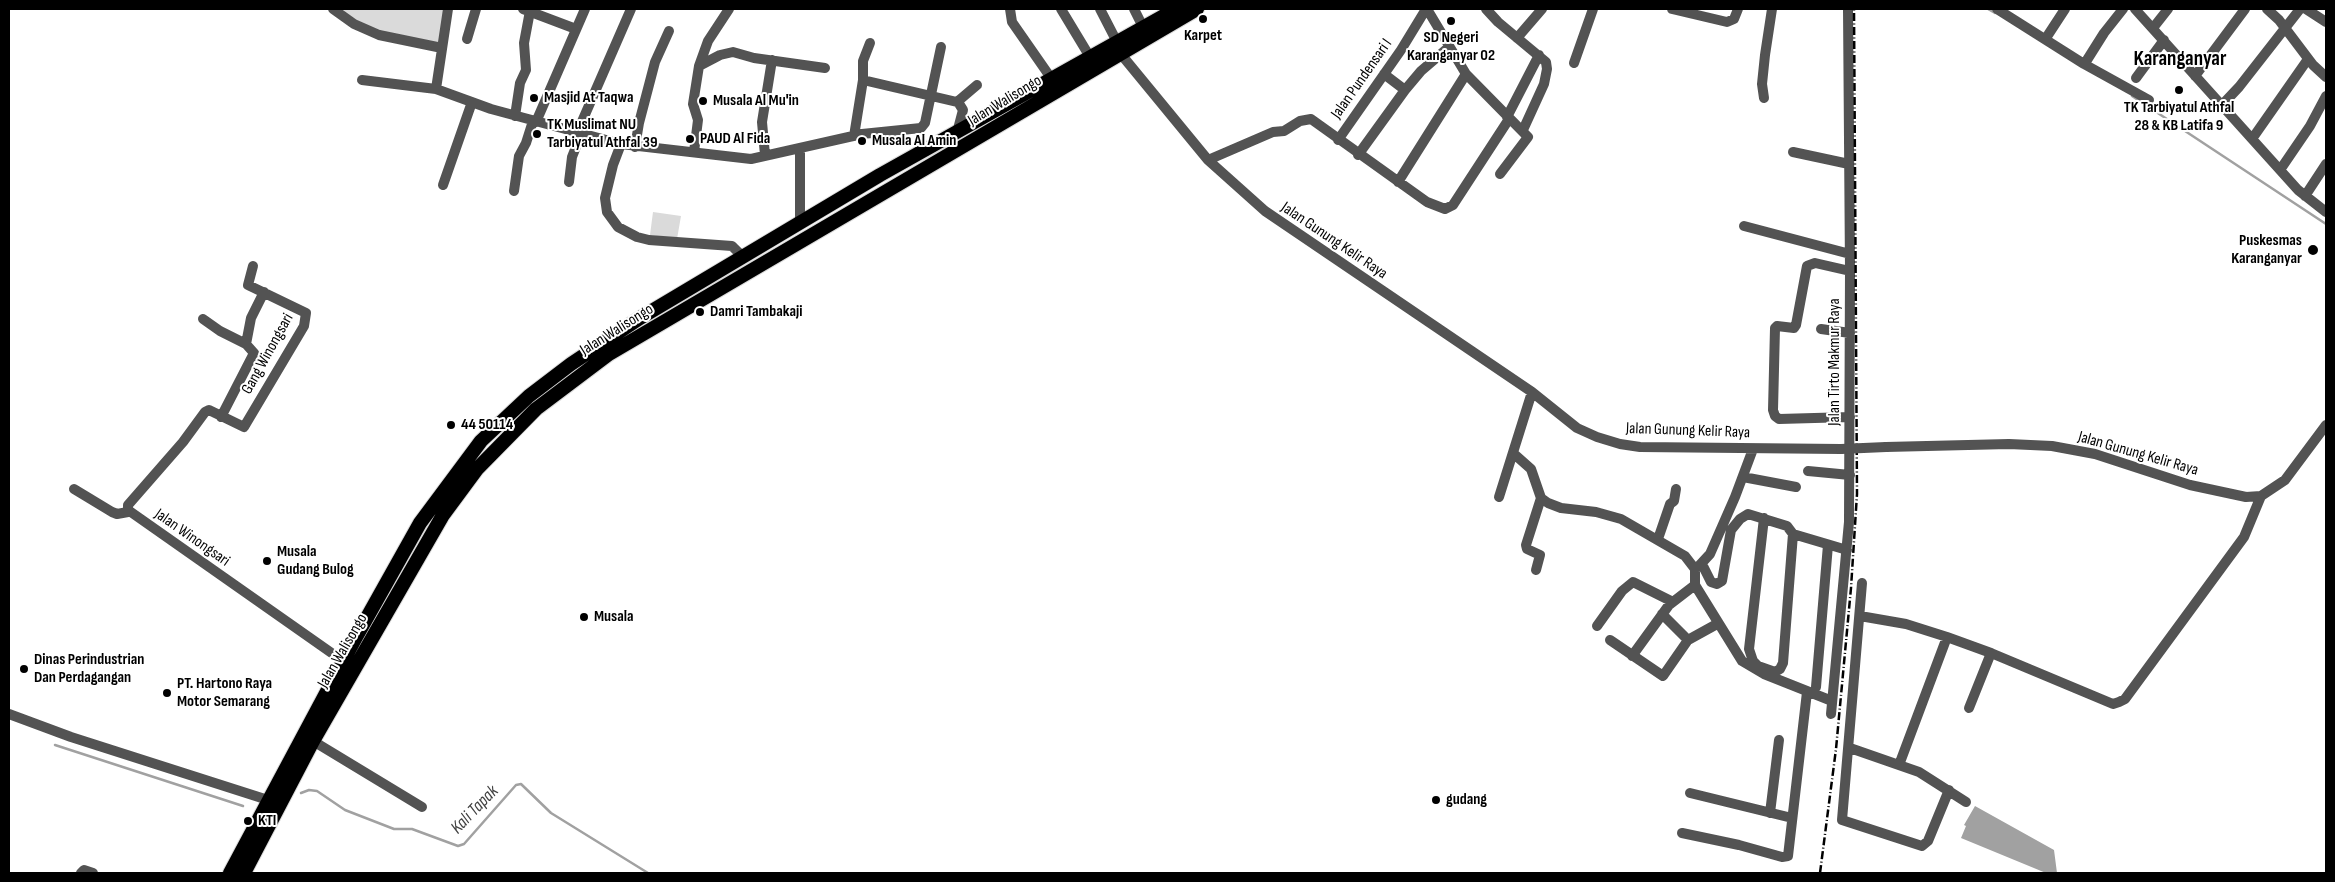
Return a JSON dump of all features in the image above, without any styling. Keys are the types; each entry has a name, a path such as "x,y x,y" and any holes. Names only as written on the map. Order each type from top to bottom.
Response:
{"highway":[{"name":"Jalan Walisongo","path":"230,873 343,661 420,523 481,441 529,396 571,364 640,318 958,129 1090,57 1118,48 1143,27 1176,9"},
{"name":"Jalan Walisongo","path":"244,873 313,741 443,515 477,469 536,409 609,354 1118,48 1197,9"}],"street":[{"path":"436,89 448,9"},
{"path":"467,39 476,9"},
{"path":"514,191 518,156 526,143 534,121 585,9"},
{"path":"569,182 572,157 579,134 632,9"},
{"path":"694,152 698,120 693,104 699,66 708,41 729,9"},
{"path":"1010,9 1012,22 1051,78"},
{"path":"1060,9 1090,57"},
{"name":"Jalan Gunung Kelir Raya","path":"1100,9 1118,48 1208,160 1265,212 1532,392 1577,428 1597,437 1620,444 1753,449 1841,449 2009,444 2052,446 2095,454 2220,493 2246,497 2261,496"},
{"path":"1134,9 1143,27"},
{"path":"1427,9 1466,74 1508,118 1523,130 1528,140 1500,174"},
{"name":"Jalan Pundensari I","path":"1338,140 1427,9"},
{"path":"1486,9 1546,62 1547,69 1544,84 1523,130"},
{"path":"1517,38 1542,9"},
{"path":"1574,63 1594,9"},
{"path":"1677,9 1727,22 1737,13"},
{"path":"1764,98 1762,84 1772,9"},
{"name":"Jalan Tirto Makmur Raya","path":"1831,714 1847,550 1850,475 1848,9"},
{"path":"1997,9 2084,64 2149,100"},
{"path":"2048,34 2065,9"},
{"path":"2087,60 2104,33 2123,9"},
{"path":"2135,9 2280,170 2305,196 2326,212"},
{"path":"2153,28 2168,9"},
{"path":"2196,76 2245,9"},
{"path":"2267,9 2284,27 2308,59 2326,77"},
{"path":"2222,105 2239,87 2284,27 2300,9"},
{"path":"2306,9 2326,22"},
{"path":"339,10 354,24 379,35 442,48"},
{"path":"514,116 520,83 526,70 524,42 527,10 576,29"},
{"path":"635,147 639,122 655,62 669,32"},
{"path":"2136,78 2164,40"},
{"path":"854,136 864,80 863,61 870,43"},
{"path":"362,80 436,89 514,116 635,147 694,152 742,159 854,136 921,128 925,123 940,47"},
{"path":"1358,155 1421,71 1449,47"},
{"path":"699,66 720,55 733,52 825,68"},
{"path":"1208,160 1273,132 1284,131 1305,119 1311,119 1358,155 1427,202 1442,209 1449,208 1508,118 1535,52"},
{"path":"2252,139 2308,59"},
{"path":"765,154 762,122 772,60"},
{"path":"1384,74 1405,90"},
{"path":"1398,182 1466,74"},
{"path":"864,80 931,94 958,102 963,110 958,129"},
{"path":"958,102 977,85"},
{"path":"2280,170 2310,126 2326,96"},
{"path":"443,184 472,102"},
{"path":"621,144 613,165 605,198 607,212 618,227 637,237 649,240 732,246 743,257"},
{"path":"800,148 800,224"},
{"path":"1793,152 1849,164"},
{"path":"2305,196 2326,164"},
{"path":"1744,226 1850,254"},
{"path":"1850,271 1815,263 1807,266 1795,327 1777,326 1776,328 1773,410 1775,416 1779,419 1850,417"},
{"name":"Gang Winongsari","path":"205,412 209,410 244,427 304,326 306,313 248,284 253,266"},
{"name":"Gang Winongsari","path":"246,344 252,318 264,292"},
{"name":"Gang Winongsari","path":"203,318 220,331 246,344 254,355 221,417"},
{"path":"1822,329 1850,333"},
{"path":"1499,497 1532,392"},
{"name":"Jalan Winongsari","path":"205,412 183,442 128,505 128,512 343,661"},
{"path":"1860,616 1906,624 1991,653 2113,704 2119,702 2125,699 2244,537 2261,496 2285,480 2326,425"},
{"path":"1632,656 1654,628 1662,614 1673,602 1695,585 1699,567 1710,554 1753,449"},
{"path":"1513,453 1531,469 1541,498 1526,545 1527,549 1540,555 1536,570"},
{"path":"1808,471 1850,475"},
{"path":"1742,477 1796,487"},
{"path":"74,489 112,512 117,514 128,512"},
{"path":"1658,540 1670,504 1674,502 1676,489"},
{"path":"1541,498 1562,508 1596,512 1621,519 1686,556 1699,567 1711,582 1717,584 1722,581 1732,530 1740,519 1748,514 1786,526 1793,534 1847,550"},
{"path":"1764,518 1749,649 1753,661 1762,668 1775,672 1780,669 1782,663 1793,534"},
{"path":"1682,833 1785,857 1790,852 1792,818 1811,689 1828,545"},
{"path":"1596,626 1622,591 1633,582 1673,602"},
{"path":"1862,583 1850,748 1842,820 1922,846 1928,841 1949,790"},
{"path":"1695,585 1717,624 1742,661 1750,667 1811,689 1832,701"},
{"path":"1662,614 1688,640"},
{"path":"1610,640 1660,675 1665,675 1688,640 1717,624"},
{"path":"1899,765 1947,638"},
{"path":"1969,708 1991,653"},
{"path":"9,714 71,737 268,800"},
{"path":"1770,813 1779,740"},
{"path":"313,741 422,807"},
{"path":"1850,748 1919,772 1966,802"},
{"path":"1690,793 1792,818"},
{"path":"81,873 84,870 93,873"}],"shaded area":[{"path":"345,9 445,9 440,46 379,34 342,12"},
{"path":"653,212 681,216 677,239 650,235"},
{"path":"1975,806 2054,850 2057,873 2046,873 1961,838 1966,826 1964,825"}],"waterway":[{"path":"1988,9 1995,13"},
{"path":"2132,96 2326,224"},
{"name":"Kali Tapak","path":"55,745 243,806"},
{"name":"Kali Tapak","path":"301,793 309,790 317,791 345,810 394,829 412,829 458,846 464,844 516,785 521,784 551,813 648,873"}],"railway":[{"path":"1820,873 1836,749 1851,588 1857,494 1854,9"}],"place":[{"name":"Karpet","path":"1203,19"},
{"name":"SD Negeri Karanganyar 02","path":"1451,21"},
{"name":"TK Tarbiyatul Athfal 28 & KB Latifa 9","path":"2179,90"},
{"name":"Masjid At Taqwa","path":"534,98"},
{"name":"Musala Al Mu'in","path":"703,101"},
{"name":"TK Muslimat NU Tarbiyatul Athfal 39","path":"537,134"},
{"name":"PAUD Al Fida","path":"690,139"},
{"name":"Musala Al Amin","path":"862,141"},
{"name":"Puskesmas Karanganyar","path":"2313,250"},
{"name":"Damri Tambakaji","path":"700,312"},
{"name":"44 50114","path":"451,425"},
{"name":"Musala Gudang Bulog","path":"267,561"},
{"name":"Musala","path":"584,617"},
{"name":"Dinas Perindustrian Dan Perdagangan","path":"24,669"},
{"name":"PT. Hartono Raya Motor Semarang","path":"167,693"},
{"name":"gudang","path":"1436,800"},
{"name":"KTI","path":"248,821"}],"district":[{"name":"Karanganyar","path":"2180,60"}]}
